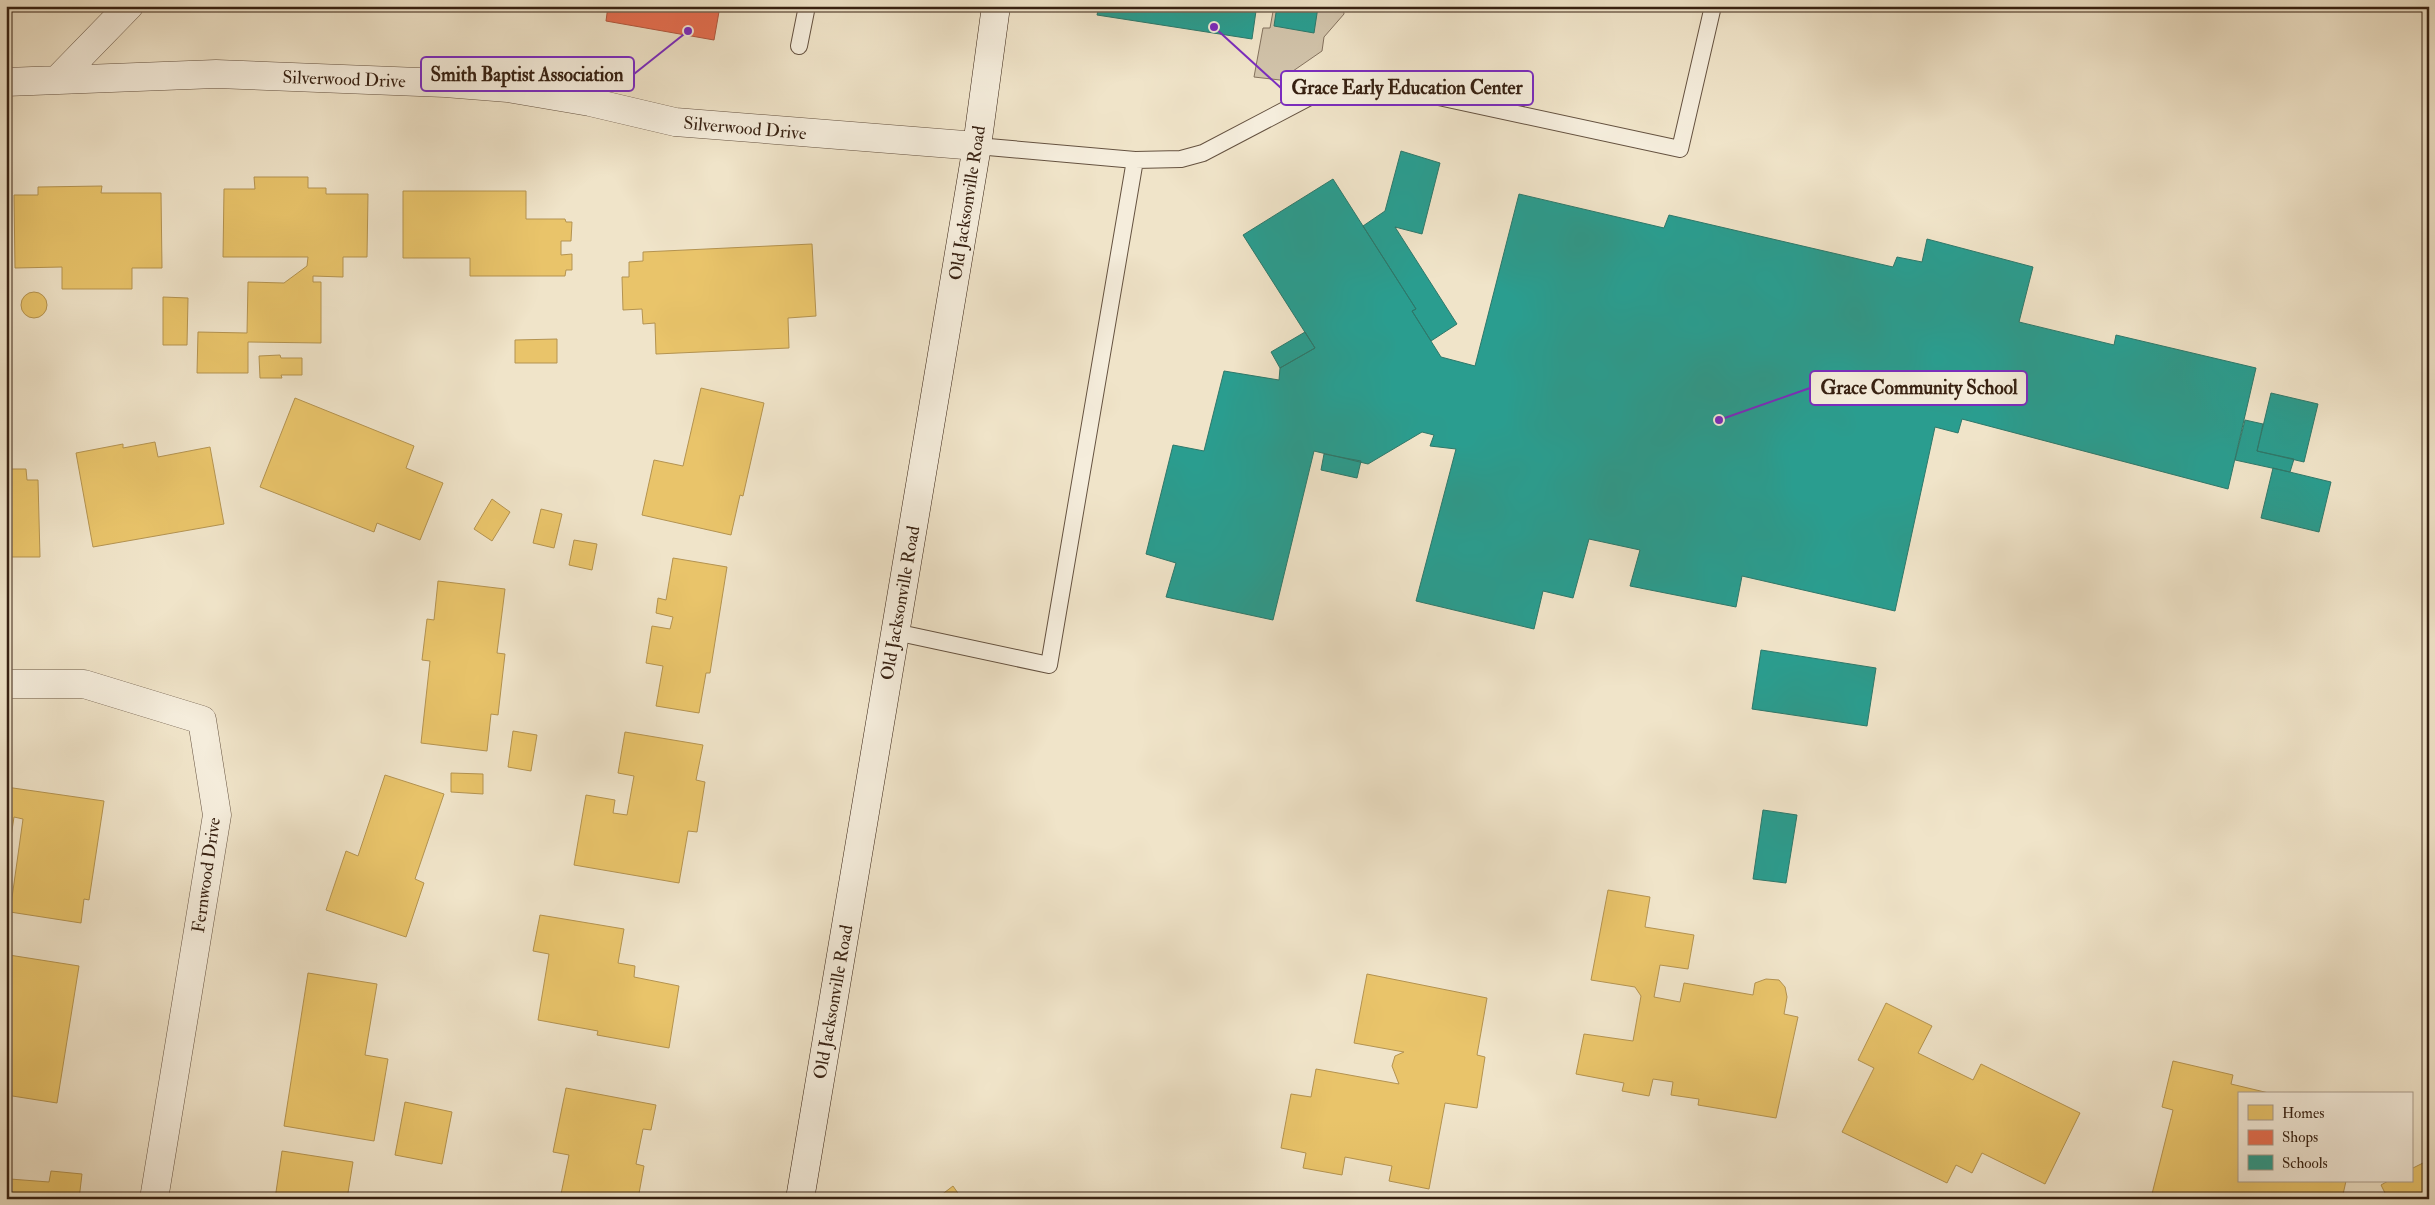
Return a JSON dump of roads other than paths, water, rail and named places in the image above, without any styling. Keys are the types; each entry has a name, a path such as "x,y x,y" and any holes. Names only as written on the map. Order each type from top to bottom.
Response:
{"street":[{"path":"56,80 129,6"},
{"name":"Old Jacksonville Road","path":"800,1199 977,146 996,6"},
{"name":"Silverwood Drive","path":"6,82 216,74 454,84 508,88 590,102 675,122 977,146"},
{"name":"Fernwood Drive","path":"6,684 84,684 202,720 217,815 154,1199"}],"lane":[{"path":"800,46 808,6"},
{"path":"977,146 1134,160 1181,159 1203,153 1325,89 1363,83 1680,149 1713,6"},
{"path":"895,632 1049,665 1134,160"}],"place":[{"name":"Grace Early Education Center","path":"1214,27"},
{"name":"Smith Baptist Association","path":"688,31"},
{"name":"Grace Community School","path":"1719,420"}]}
